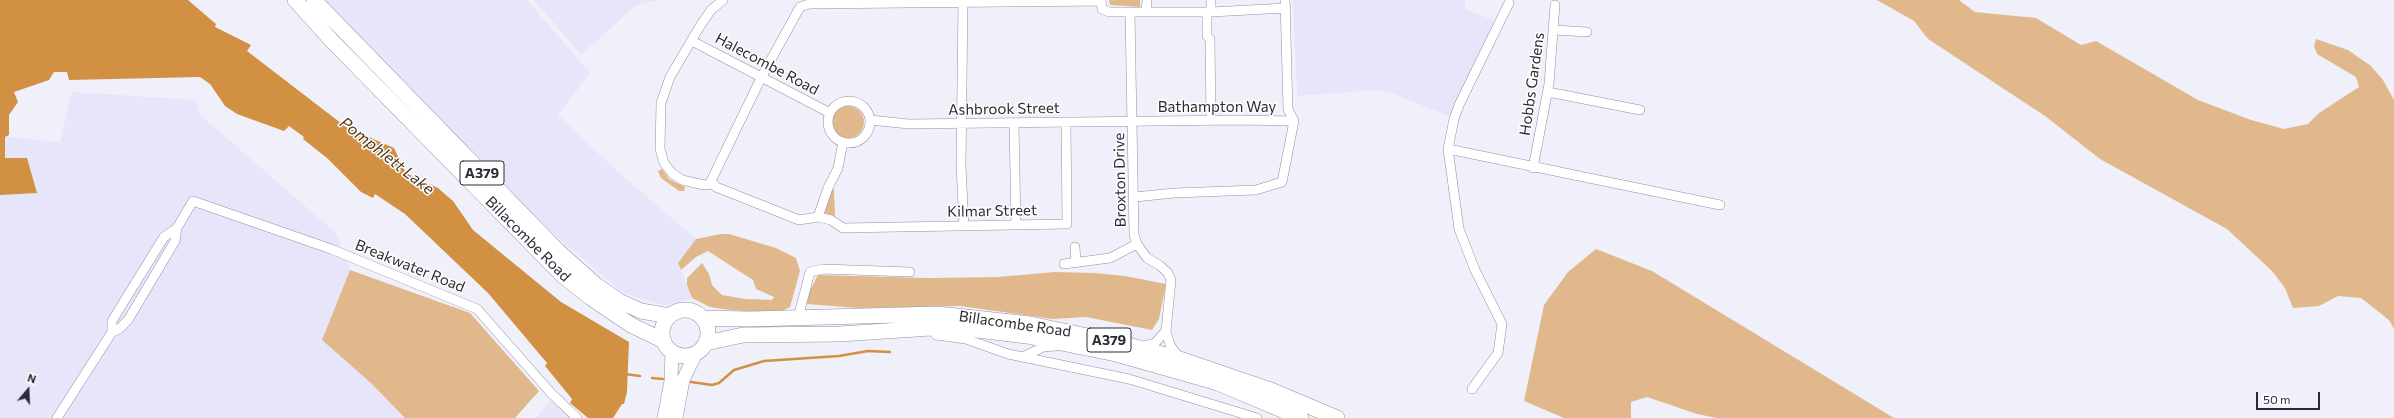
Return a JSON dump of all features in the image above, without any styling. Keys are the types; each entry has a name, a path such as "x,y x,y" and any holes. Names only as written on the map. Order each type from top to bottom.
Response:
{"main road":[{"name":"Billacombe Road","path":"294,0 311,7 442,132 591,298 631,325 668,346"},
{"name":"Billacombe Road","path":"311,7 332,42 439,150 556,258 619,301 641,311 670,316"},
{"path":"439,150 442,132"},
{"name":"A379","path":"670,316 687,310 695,312 702,318"},
{"name":"Billacombe Road","path":"702,318 798,318 908,314 982,317 1082,334 1139,347 1180,359 1268,389 1337,418"},
{"path":"668,346 662,330 670,316"},
{"path":"701,348 708,330 702,318"},
{"name":"Billacombe Road","path":"701,348 742,335 907,331 931,328 977,330 1027,336 1072,344 1159,365 1218,383 1301,418"},
{"name":"A379","path":"668,346 680,355 701,348"}],"street":[{"name":"Billacombe Road","path":"298,0 311,7"},
{"name":"Kilmar Street","path":"723,0 711,10 670,77 663,93 660,149 664,163 672,173 682,180 704,185 712,184 799,220 818,218 831,220 844,228 1067,224 1066,122"},
{"path":"712,184 712,176 798,3 1101,0 1102,9 1108,12 1209,12 1286,4 1288,109 1294,121 1282,182 1256,190 1174,193 1135,197"},
{"path":"1146,0 1146,12"},
{"path":"1211,0 1207,36 1210,40 1211,120"},
{"path":"963,1 962,124 964,226"},
{"path":"1472,389 1498,353 1502,324 1475,270 1459,228 1448,149 1454,119 1459,105 1510,3"},
{"name":"Hobbs Gardens","path":"1530,167 1548,92 1555,30 1555,5"},
{"name":"Broxton Drive","path":"1130,12 1129,59 1136,121 1134,212 1137,244 1147,258 1159,265 1168,273 1171,280 1166,331 1170,345 1180,359"},
{"path":"1555,30 1587,32"},
{"name":"Halecombe Road","path":"692,41 762,76 830,113"},
{"path":"1548,92 1640,110"},
{"path":"852,102 864,108 870,120 864,137 853,143 836,139 829,130 830,113 839,104 852,102"},
{"name":"Ashbrook Street","path":"870,120 903,124 1136,121"},
{"name":"Bathampton Way","path":"1136,121 1294,121"},
{"path":"1014,123 1016,225"},
{"path":"818,218 829,186 838,168 844,142"},
{"path":"1448,149 1720,205"},
{"name":"Breakwater Road","path":"176,228 193,201 331,249 477,309 551,392 577,418"},
{"path":"112,332 119,329 128,320 175,241 176,228"},
{"path":"57,418 112,332 112,321 164,237 176,228"},
{"path":"1064,264 1110,258 1137,244"},
{"path":"1075,247 1076,263"},
{"path":"798,318 810,272 823,269 910,272"},
{"name":"Billacombe Road","path":"907,331 966,339 1008,354 1129,379 1257,418"},
{"path":"1139,347 1155,343 1166,331"},
{"name":"Billacombe Road","path":"1023,357 1043,348 1072,344"},
{"path":"664,418 671,381 668,346"},
{"path":"676,418 683,380 701,348"}],"shaded area":[{"path":"325,0 527,0 590,73 558,115 617,171 696,239 678,263 692,298 666,306 623,293 532,215"},
{"path":"534,0 660,0 636,5 581,55"},
{"path":"1109,0 1140,0 1140,7 1110,5"},
{"path":"1293,0 1465,0 1465,9 1496,21 1449,116 1388,92 1375,90 1297,96"},
{"path":"1877,0 1959,0 1975,12 2036,18 2081,45 2096,41 2198,100 2251,120 2284,129 2308,124 2319,113 2359,87 2356,77 2317,54 2314,46 2316,39 2348,50 2371,66 2383,80 2394,100 2394,329 2389,320 2361,298 2338,296 2319,306 2293,308 2285,288 2272,271 2227,229 2100,159 2045,116 1928,39 1914,21"},
{"path":"72,92 196,100 199,114 337,234 350,270 322,340 372,384 405,418 0,418 0,195 36,193 5,159 5,137 60,142"},
{"path":"845,106 851,106 860,110 864,122 860,134 851,138 845,138 836,134 832,125 832,119 836,110"},
{"path":"662,169 669,179 685,187 684,191 679,191 661,178 658,171"},
{"path":"834,189 835,219 823,212 831,191"},
{"path":"729,234 776,248 796,258 800,271 790,307 778,313 730,310 710,307 692,298 687,285 687,278 702,263 709,274 712,285 722,295 746,299 772,300 774,297 756,289 753,280 708,251 696,257 681,270 678,263 696,239"},
{"path":"1596,249 1652,271 1894,418 1717,418 1697,414 1647,397 1631,402 1631,418 1564,418 1524,401 1544,305 1568,272"},
{"path":"350,270 470,313 539,391 515,418 405,418 372,384 322,340"},
{"path":"1054,272 1095,273 1125,276 1166,284 1159,319 1152,330 1086,317 1053,319 960,306 858,308 807,304 808,294 818,275 928,278 998,277"},
{"path":"551,400 573,418 536,418"}],"water":[{"name":"Pomphlett Lake","path":"0,0 188,0 216,24 215,27 251,45 247,51 346,127 394,148 406,173 438,188 453,201 473,230 561,302 629,342 627,392 624,404 622,404 613,418 588,418 570,403 572,399 545,366 547,363 488,293 405,214 375,194 373,198 361,192 327,158 303,139 304,137 289,126 284,131 237,114 225,106 210,84 200,77 69,80 67,72 54,72 49,80 14,92 18,102 9,115 9,135 5,137 5,158 27,158 37,193 0,195"}],"waterway":[{"path":"691,382 712,385 719,383 734,370 764,361 839,356 868,351 890,352"},
{"path":"625,374 640,376"},
{"path":"652,378 663,379"}]}
